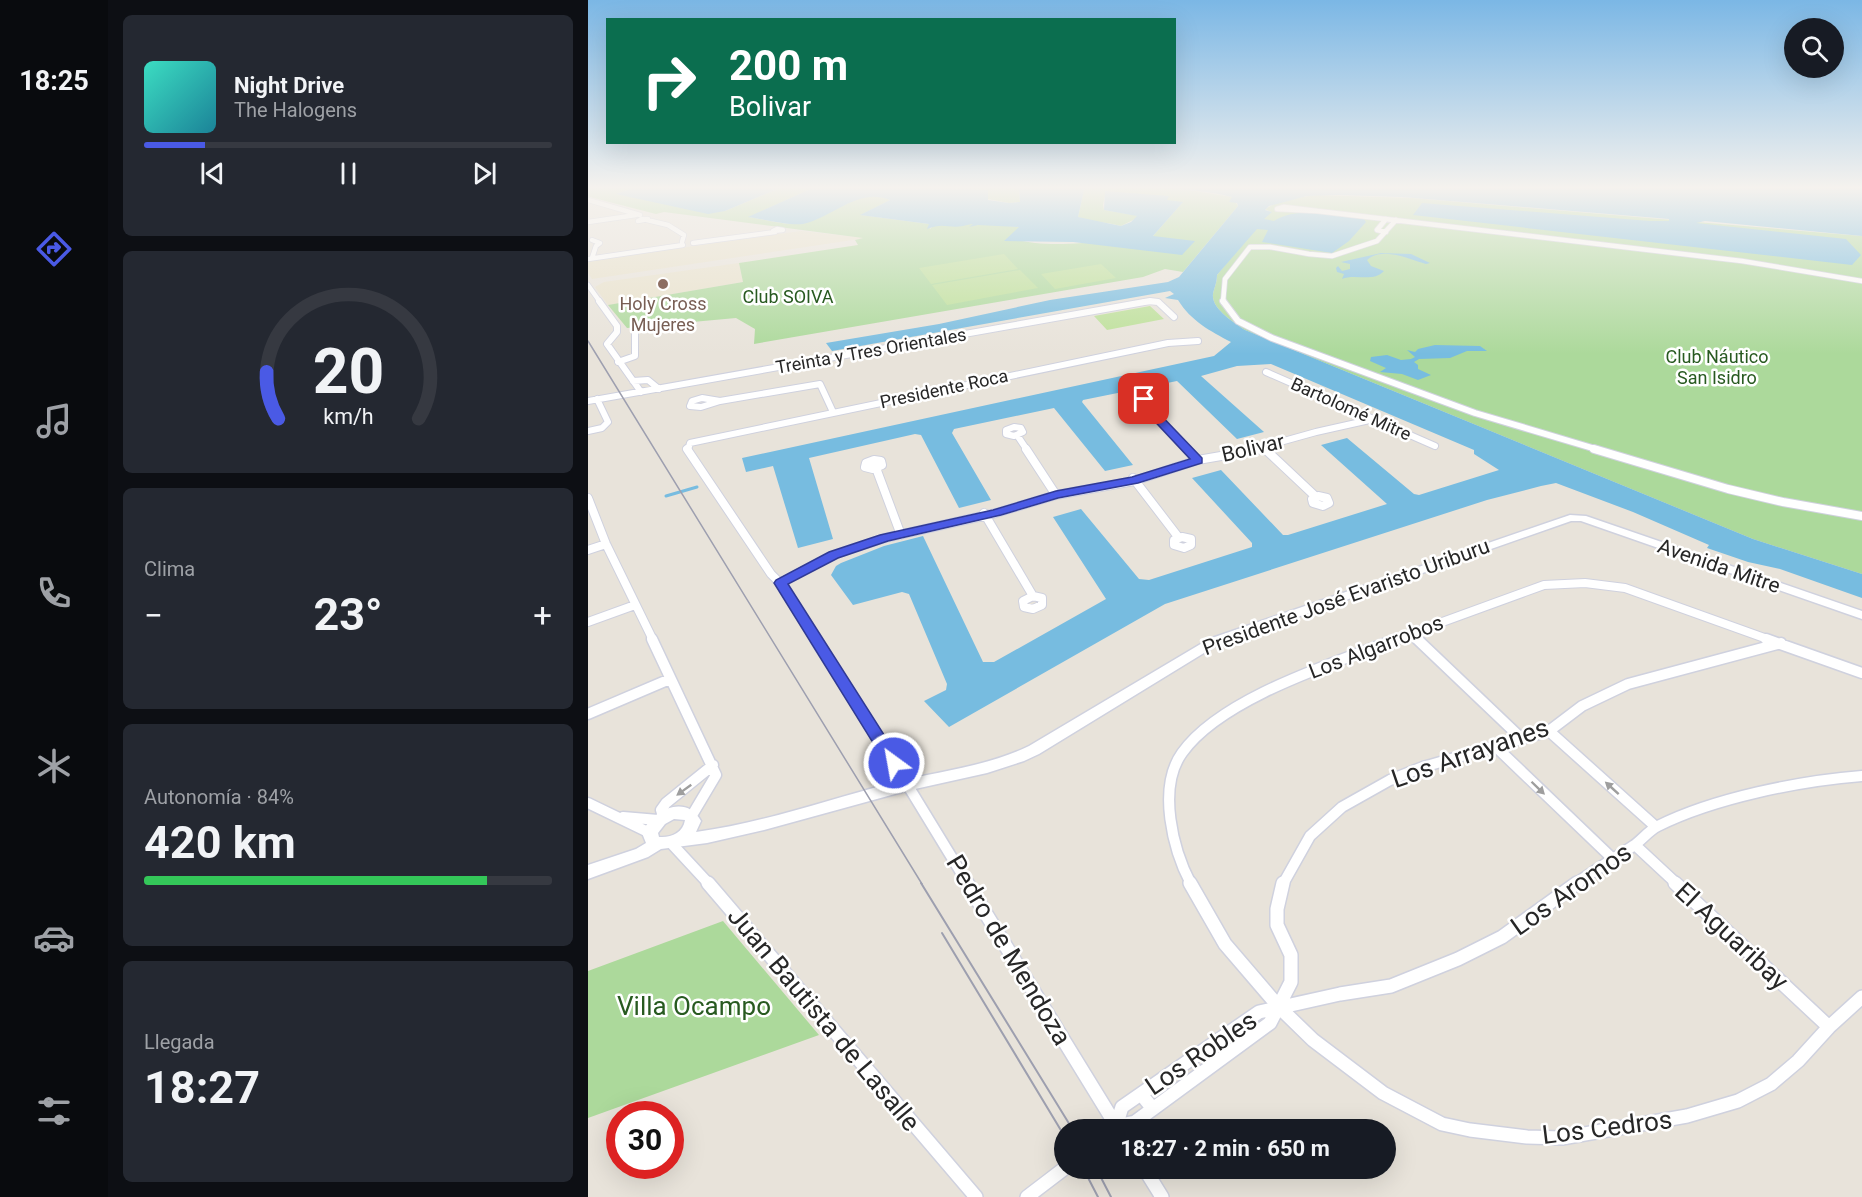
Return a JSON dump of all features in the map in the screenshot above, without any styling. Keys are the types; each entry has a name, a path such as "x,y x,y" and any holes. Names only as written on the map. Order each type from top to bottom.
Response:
{"street":[{"path":"590,257 596,246 594,243"},
{"path":"590,257 670,247 682,243"},
{"path":"1375,243 1331,256 1265,247 1250,248 1227,273 1223,284 1223,303 1238,321 1272,338 1475,413 1728,489 1783,502 1862,516"},
{"path":"1589,243 1742,261 1862,281"},
{"path":"588,285 617,326 617,332 607,344 641,392"},
{"name":"Treinta y Tres Orientales","path":"588,401 1154,301 1174,317"},
{"path":"618,362 635,356 635,333"},
{"name":"Presidente Roca","path":"690,443 1168,343 1198,341"},
{"name":"Bartolomé Mitre","path":"1266,372 1436,446"},
{"path":"633,381 648,380 659,389"},
{"path":"720,401 820,384 833,412"},
{"path":"588,431 602,428 608,422 597,399"},
{"path":"1147,406 1197,459"},
{"name":"Bolivar","path":"780,583 841,552 901,533 984,514 1055,494 1133,479 1197,459 1264,447 1371,418"},
{"path":"1017,435 1055,494"},
{"name":"Pedro de Mendoza","path":"690,443 687,449 771,574 780,583 908,784 1111,1119"},
{"path":"1264,447 1315,496"},
{"path":"876,468 901,533"},
{"path":"1133,479 1179,538"},
{"path":"588,498 606,544 716,775 692,821 663,833"},
{"path":"984,514 1033,596"},
{"name":"Avenida Mitre","path":"1576,517 1862,615"},
{"name":"Presidente José Evaristo Uriburu","path":"588,872 642,853 663,833 720,834 908,784 992,767 1019,758 1213,642 1544,526 1576,517"},
{"path":"588,550 606,544"},
{"name":"Los Algarrobos","path":"1279,1007 1225,944 1182,867 1170,823 1170,789 1174,769 1188,744 1242,704 1285,682 1544,585 1585,583 1607,585 1641,593 1862,673"},
{"path":"588,622 635,604"},
{"path":"1411,633 1522,739"},
{"name":"Los Arrayanes","path":"1279,1007 1291,982 1292,969 1291,955 1277,925 1277,909 1286,875 1310,836 1342,807 1390,780 1443,761 1549,731 1582,706 1628,684 1781,643"},
{"path":"588,714 670,679"},
{"path":"1549,731 1656,827"},
{"path":"1496,747 1613,859"},
{"path":"663,833 661,810 666,803 703,776 713,765"},
{"name":"Los Aromos","path":"1279,1007 1391,986 1458,959 1502,937 1635,845 1656,827 1700,810 1754,794 1824,779 1862,776"},
{"name":"Juan Bautista de Lasalle","path":"588,803 663,833 687,858 976,1197"},
{"path":"663,833 680,812 692,821 720,834"},
{"name":"El Aguaribay","path":"1635,845 1829,1027"},
{"name":"Los Cedros","path":"1279,1007 1313,1040 1383,1093 1442,1124 1527,1137 1562,1138 1687,1116 1738,1101 1771,1084 1798,1061 1829,1027 1862,997"},
{"name":"Los Robles","path":"1119,1119 1122,1107 1259,1012 1279,1007"},
{"name":"Los Robles","path":"1139,1119 1270,1023 1279,1007"},
{"path":"1141,1094 1153,1109"},
{"path":"1027,1197 1054,1176"},
{"path":"1151,1179 1162,1197"}],"shaded area":[{"path":"717,243 834,243 592,279 588,273 588,261"},
{"name":"Holy Cross Mujeres","path":"739,263 743,282 608,305 595,287 604,282"}],"green space":[{"name":"Club SOIVA","path":"857,243 1207,243 1183,272 1165,269 1143,277 754,344 755,329 736,318 627,328 608,305 743,282 739,263 858,245"},
{"name":"Club Náutico San Isidro","path":"1243,243 1862,243 1862,574 1753,539 1245,330 1224,315 1213,300 1217,275"},
{"path":"1004,254 1018,269 931,284 919,268"},
{"path":"1101,264 1116,278 1055,289 1041,274"},
{"path":"1020,270 1038,288 947,305 932,285"},
{"path":"1150,306 1164,319 1107,330 1094,316"},
{"name":"Villa Ocampo","path":"723,921 819,1035 635,1101 606,1101 606,1112 588,1118 588,971"}],"water":[{"path":"1080,243 1193,243 1182,255"},
{"path":"1207,243 1245,243 1217,275 1213,300 1220,310 1245,330 1753,539 1862,574 1862,598 1780,569 1748,562 1707,548 1709,545 1633,512 1556,483 1487,500 1165,604 949,727 924,701 946,690 947,684 909,594 902,592 853,605 831,575 836,566 884,546 923,536 983,662 994,662 1106,599 1053,517 1081,509 1139,579 1149,580 1252,547 1252,543 1192,478 1221,470 1283,535 1288,535 1387,504 1321,445 1347,438 1414,494 1419,495 1499,470 1474,454 1474,450 1271,364 1237,366 1201,376 1264,432 1237,439 1177,381 1083,400 1082,402 1133,465 1105,471 1054,408 954,429 952,433 991,500 959,508 921,435 915,434 809,458 833,539 798,548 773,466 746,472 742,458 1214,356 1231,342 1195,320 1178,300 1165,298 1174,294 1170,291 832,351 826,343 939,324 1050,300 1168,282 1179,277"},
{"path":"1267,243 1346,243 1332,253"},
{"path":"1658,243 1850,243 1861,255 1852,265"},
{"path":"1381,253 1411,254 1430,263 1426,264 1396,255 1380,254 1367,260 1371,266 1384,271 1380,275 1342,279 1344,274 1337,272 1338,266 1342,271 1350,269 1350,264 1341,262"},
{"path":"1435,345 1480,346 1487,351 1467,351 1450,358 1419,359 1414,362 1418,365 1418,369 1431,375 1418,380 1402,374 1380,372 1386,368 1370,361 1371,357 1387,355 1401,360 1411,359 1415,357 1407,350 1415,352 1418,349"}],"waterway":[{"path":"666,496 697,487"}],"tram line":[{"path":"588,341 922,884"},
{"path":"921,883 1066,1119"},
{"path":"942,933 1054,1119"},
{"path":"1089,1179 1098,1197"},
{"path":"1102,1179 1111,1197"}],"place":[{"name":"Holy Cross Mujeres","path":"663,284"}],"route":[{"path":"894,763 780,583 833,555 885,538 996,513 1056,495 1134,480 1198,460 1148,408 1152,401 1144,399"}]}
